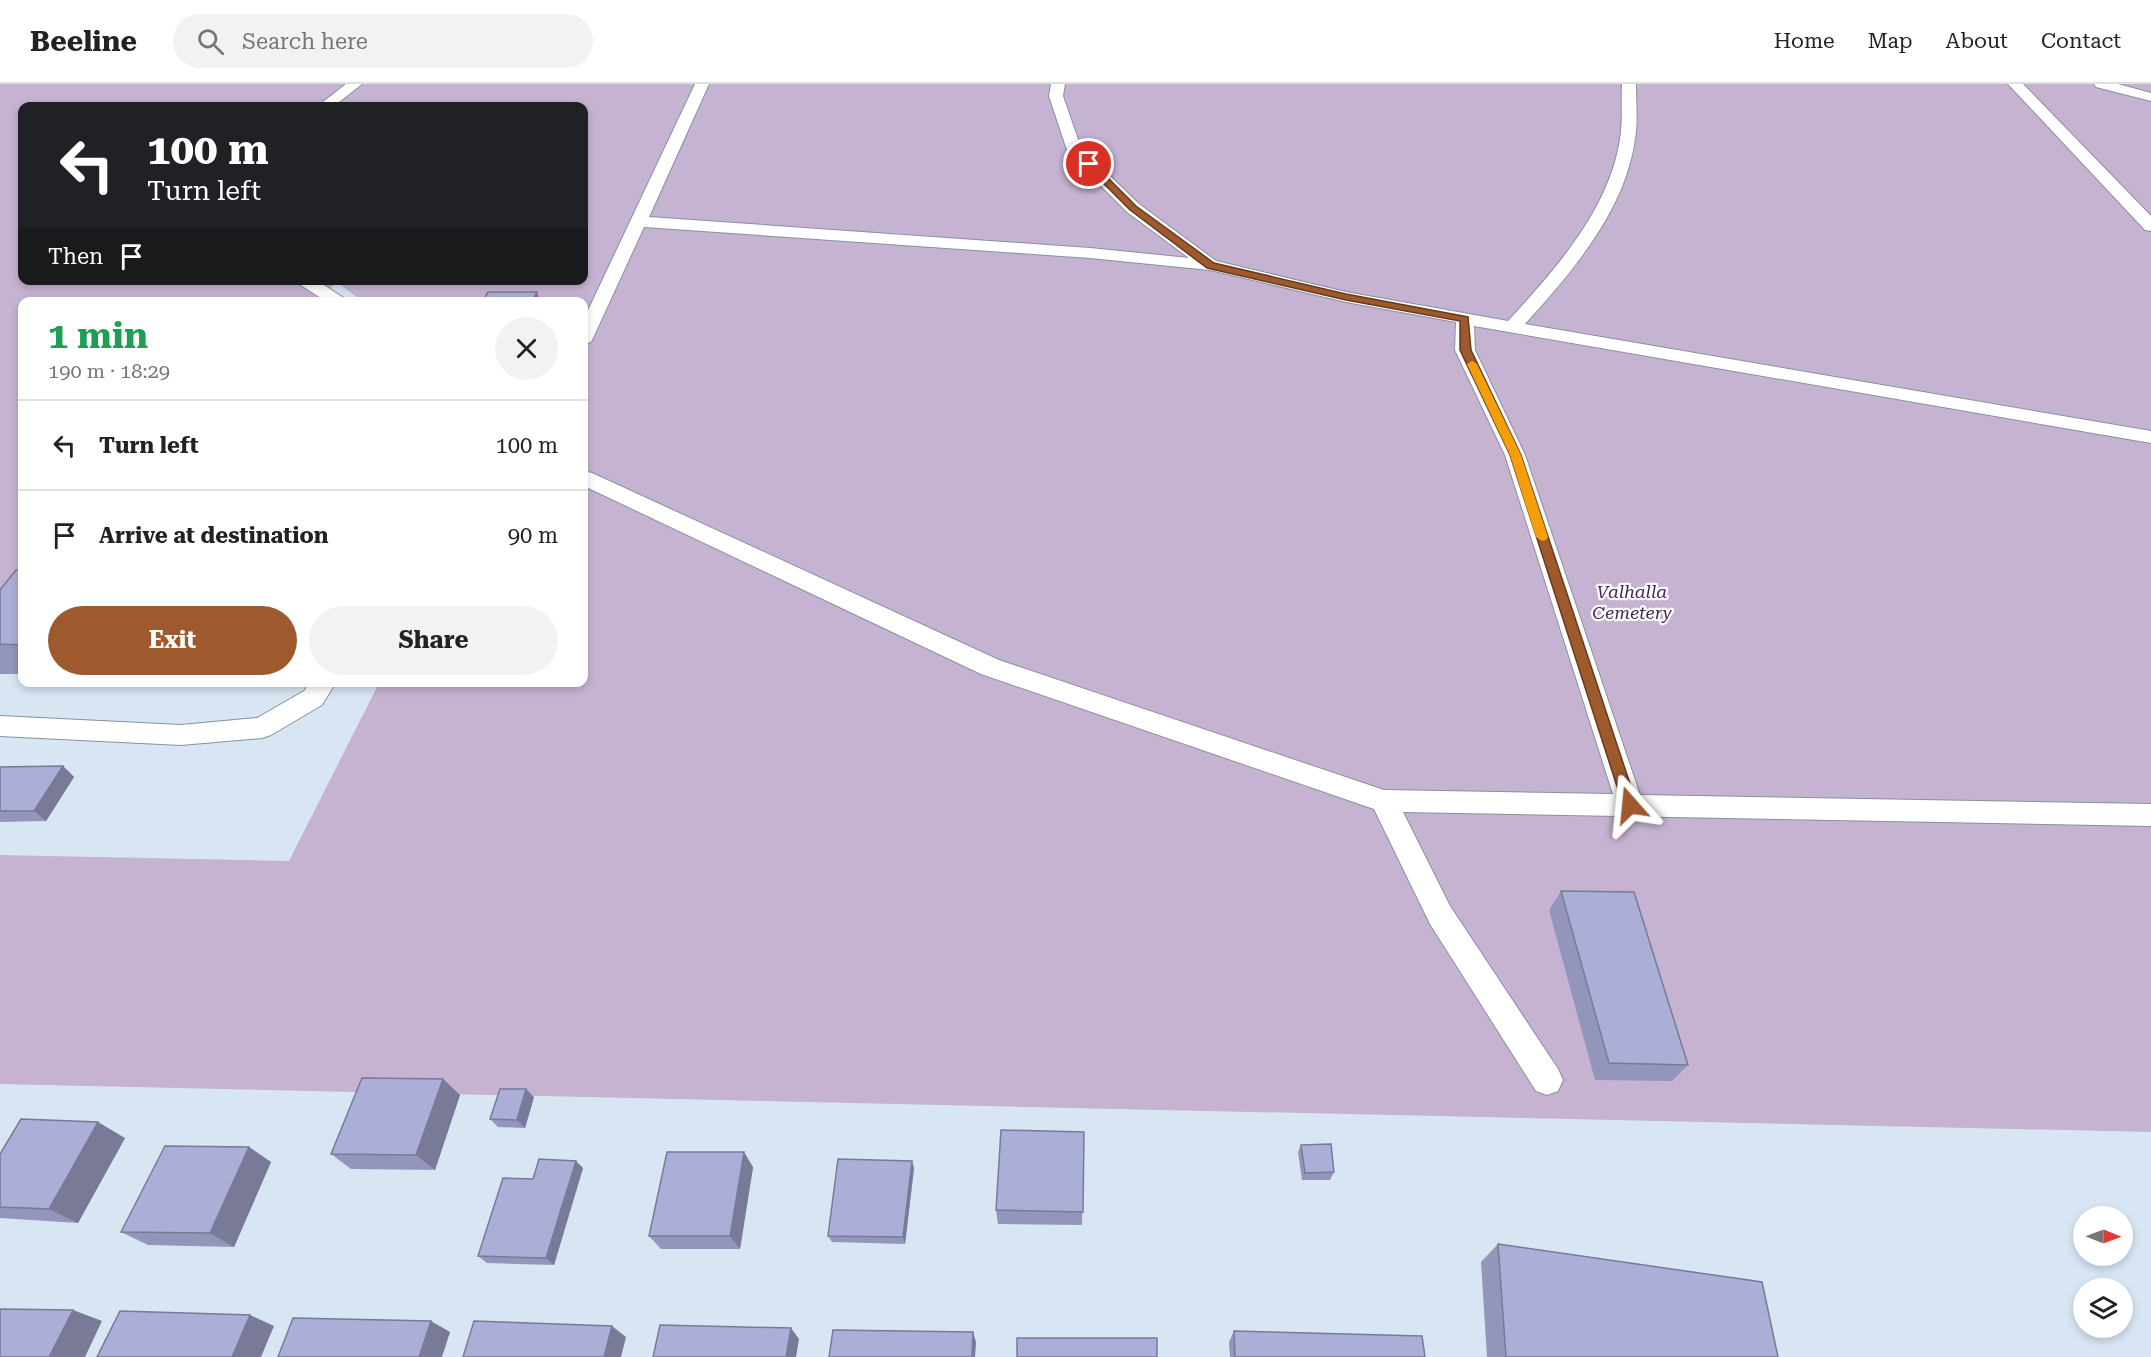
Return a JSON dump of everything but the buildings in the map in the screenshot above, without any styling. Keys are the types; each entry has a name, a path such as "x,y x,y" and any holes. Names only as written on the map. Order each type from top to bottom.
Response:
{"lane":[{"path":"330,102 355,84"},
{"path":"588,329 702,84"},
{"path":"1058,84 1056,96 1074,150 1133,208 1210,266"},
{"path":"1512,327 1556,278 1599,219 1626,147 1629,84"},
{"path":"2015,84 2151,226"},
{"path":"2101,84 2151,97"},
{"path":"638,221 1090,253 1210,266 1346,297 1465,319 2151,437"},
{"path":"311,285 332,297"},
{"path":"1465,319 1466,350 1515,455 1630,805"},
{"path":"588,479 990,667 1384,801 2151,815"},
{"path":"0,726 181,735 262,728 313,698 321,687"},
{"path":"1384,801 1440,915 1547,1080"}],"green space":[{"name":"Valhalla Cemetery","path":"0,84 2151,84 2151,1132 0,1084 0,855 289,861 377,687 588,687 588,297 357,297 341,285 588,285 588,102 18,102 18,285 334,285 321,297 18,297 18,600 0,618"}],"slow traffic":[{"path":"1472,364 1515,455 1542,537"}],"route":[{"path":"1089,164 1133,208 1210,266 1346,297 1465,319 1466,350 1515,455 1630,805"}]}
